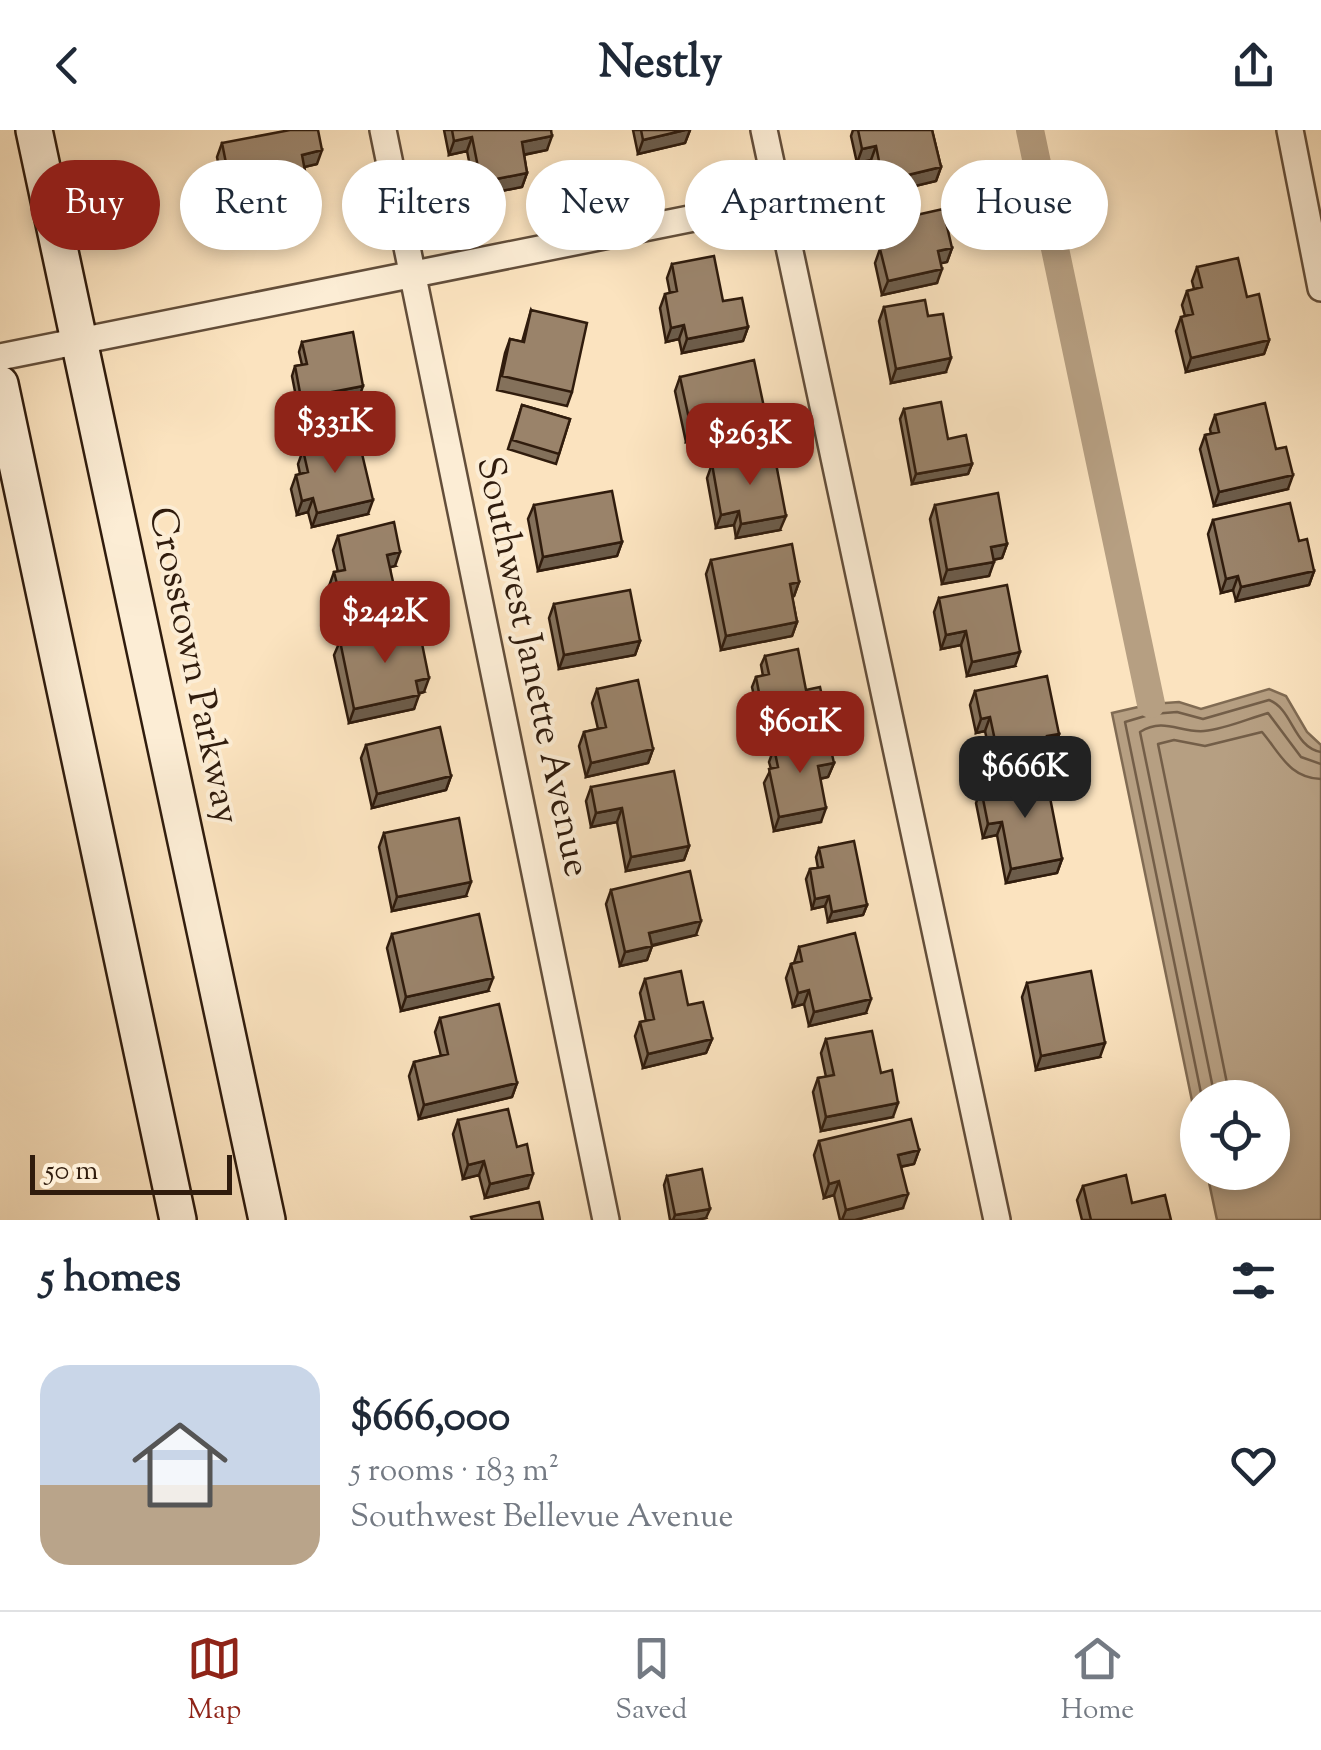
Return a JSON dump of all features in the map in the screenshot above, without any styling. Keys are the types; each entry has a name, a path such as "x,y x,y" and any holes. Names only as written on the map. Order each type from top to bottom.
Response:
{"main road":[{"name":"Crosstown Parkway","path":"34,130 267,1220"},
{"path":"0,384 178,1220"}],"street":[{"name":"Southwest Janette Avenue","path":"383,130 606,1220"},
{"path":"764,130 770,160"},
{"path":"1290,130 1321,288"},
{"path":"0,357 685,218"},
{"path":"790,250 996,1220"}],"water":[{"path":"1269,689 1286,696 1307,732 1321,745 1321,1220 1217,1220 1211,1190 1290,1190 1290,1080 1188,1080 1112,713 1179,702 1201,709"}],"building":[{"path":"290,130 318,130 322,150 302,155 303,160 225,160 222,143"},
{"path":"452,130 551,130 552,136 522,142 526,173 506,177 506,160 477,160 472,137 454,141"},
{"path":"641,130 685,130 643,140"},
{"path":"858,130 932,130 941,167 921,172 921,160 879,160 876,146 862,149"},
{"path":"941,209 943,250 938,251 942,269 888,281 880,250 921,250 921,214"},
{"path":"714,256 723,301 742,298 748,327 687,339 684,325 671,328 665,294 677,291 672,264"},
{"path":"1238,258 1247,297 1259,294 1269,340 1191,358 1181,317 1193,314 1187,291 1202,287 1197,267"},
{"path":"925,300 928,316 943,314 951,358 896,369 884,307"},
{"path":"531,310 587,323 572,392 502,376 510,339 524,342"},
{"path":"353,332 363,386 301,398 295,366 307,364 302,342"},
{"path":"754,360 765,412 691,428 680,377"},
{"path":"941,402 948,439 966,435 972,464 916,474 904,409"},
{"path":"1265,403 1276,449 1286,447 1293,475 1219,492 1205,435 1219,432 1215,415"},
{"path":"522,405 570,419 559,454 512,440"},
{"path":"358,437 373,500 317,513 313,498 302,501 296,475 308,472 303,450"},
{"path":"774,453 786,516 741,524 739,511 721,515 712,464"},
{"path":"612,491 622,542 543,557 534,505"},
{"path":"998,493 1007,544 991,547 994,562 947,570 935,505"},
{"path":"1290,503 1299,541 1307,539 1314,571 1241,587 1238,576 1226,579 1213,520"},
{"path":"394,522 400,552 387,555 398,604 354,614 350,594 340,596 334,572 345,570 338,536"},
{"path":"792,544 799,582 790,584 797,622 726,636 711,560"},
{"path":"1007,585 1020,652 972,662 966,631 946,635 939,598"},
{"path":"630,590 640,641 564,655 554,604"},
{"path":"418,624 429,678 416,681 419,695 354,709 340,641"},
{"path":"798,649 806,690 820,687 826,714 779,724 774,701 761,703 756,677 769,674 765,656"},
{"path":"1047,676 1059,734 1047,736 1050,754 1000,764 990,717 981,719 975,691"},
{"path":"638,680 653,749 591,763 584,732 606,727 597,689"},
{"path":"440,727 451,776 377,794 366,745"},
{"path":"828,737 834,763 818,766 826,808 779,817 769,769 778,767 774,748"},
{"path":"674,771 689,846 631,857 622,808 596,813 591,787"},
{"path":"1046,777 1062,859 1011,869 1002,822 988,824 981,789"},
{"path":"459,818 471,882 397,897 384,833"},
{"path":"854,841 867,905 832,912 829,896 815,899 810,869 823,867 819,848"},
{"path":"690,871 701,921 649,933 652,946 625,952 611,890"},
{"path":"479,914 493,978 406,997 392,934"},
{"path":"855,933 871,999 814,1012 809,990 798,993 791,964 802,961 799,947"},
{"path":"681,971 688,1005 703,1002 712,1039 648,1054 640,1022 654,1019 645,979"},
{"path":"1091,971 1105,1043 1041,1056 1027,983"},
{"path":"499,1004 517,1083 424,1105 414,1062 448,1054 440,1018"},
{"path":"872,1031 881,1073 892,1070 898,1103 826,1117 818,1078 834,1075 826,1039"},
{"path":"508,1109 517,1147 527,1144 533,1174 490,1184 484,1161 468,1165 458,1120"},
{"path":"911,1119 919,1150 898,1155 908,1194 846,1210 839,1181 829,1184 819,1141"},
{"path":"702,1169 710,1209 675,1215 667,1176"},
{"path":"1126,1175 1132,1203 1165,1195 1171,1220 1091,1220 1083,1186"},
{"path":"539,1202 543,1220 471,1217"}],"waterway":[{"path":"1030,130 1151,704"}]}
